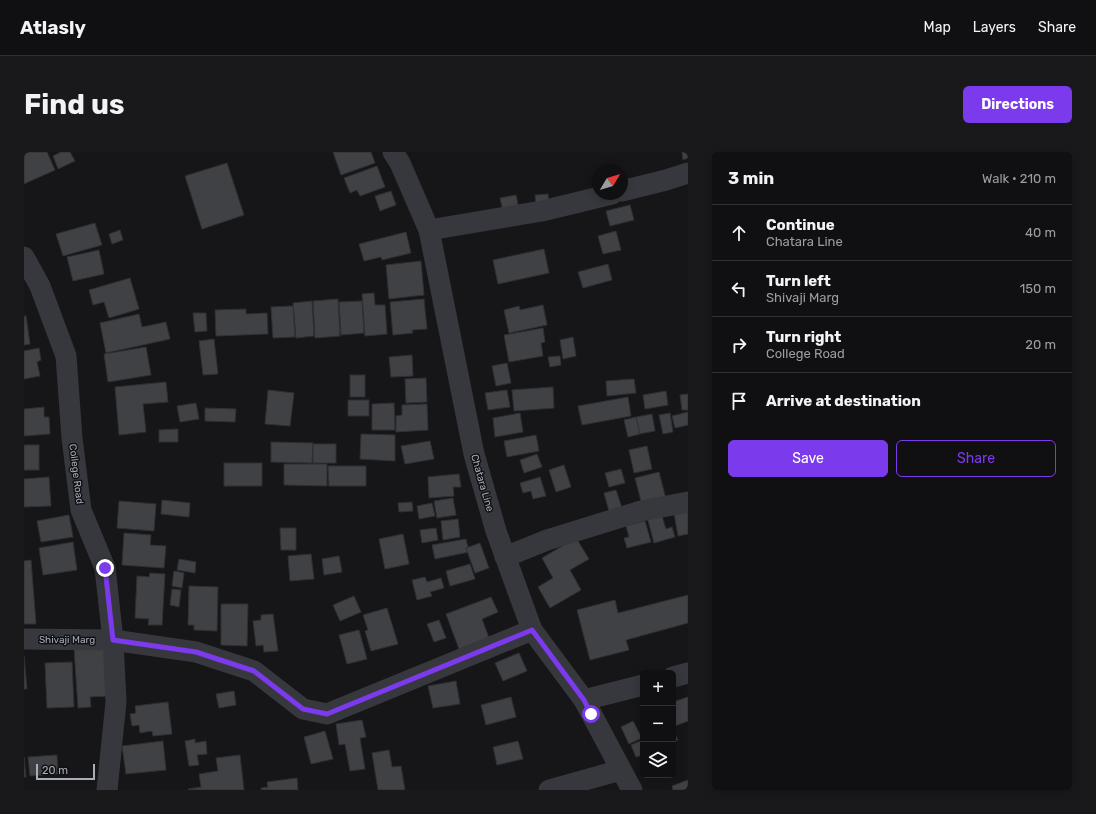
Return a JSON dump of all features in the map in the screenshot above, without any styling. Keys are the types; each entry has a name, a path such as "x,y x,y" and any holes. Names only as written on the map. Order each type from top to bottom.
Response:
{"street":[{"name":"Chatara Line","path":"392,152 400,163 429,230 474,454 505,558 532,630 584,700 632,790"},
{"path":"628,190 688,173"},
{"path":"429,230 542,211 592,199"},
{"name":"College Road","path":"24,257 40,286 66,356 72,438 81,510 105,568 113,640 116,702 107,790"},
{"path":"505,558 547,540 641,511 688,502"},
{"name":"Shivaji Marg","path":"24,640 113,640 196,652 254,671 303,709 327,714 532,630"},
{"path":"676,676 688,673"},
{"path":"584,700 640,686"},
{"path":"549,790 621,770"}],"building":[{"path":"29,152 47,152 55,170 24,184 24,154"},
{"path":"61,152 70,152 75,161 58,169 53,156"},
{"path":"333,152 371,152 375,163 341,175"},
{"path":"682,152 688,152 688,158 683,160"},
{"path":"227,163 244,215 202,229 185,176"},
{"path":"377,166 385,187 360,196 357,190 350,193 344,178"},
{"path":"391,191 396,205 380,211 375,196"},
{"path":"548,194 549,203 536,205 535,195"},
{"path":"516,195 519,209 503,212 500,198"},
{"path":"630,205 634,220 610,226 606,211"},
{"path":"95,223 102,245 63,256 56,234"},
{"path":"120,230 123,240 112,244 109,234"},
{"path":"616,231 621,250 603,254 598,236"},
{"path":"406,232 411,253 382,260 381,257 364,261 359,244"},
{"path":"544,249 549,273 498,284 493,260"},
{"path":"99,250 104,274 73,281 67,257"},
{"path":"421,261 424,295 389,299 386,265"},
{"path":"608,264 612,280 583,288 578,272"},
{"path":"130,278 139,309 109,318 104,302 93,305 89,290"},
{"path":"374,293 375,305 385,305 387,334 365,336 362,294"},
{"path":"338,299 340,336 315,338 313,301"},
{"path":"424,299 427,329 412,330 413,333 393,335 390,302"},
{"path":"312,301 314,336 296,338 293,303"},
{"path":"362,301 364,333 341,335 339,302"},
{"path":"543,305 547,325 509,333 504,310 519,306 520,310"},
{"path":"293,306 295,337 273,338 271,307"},
{"path":"246,309 246,314 267,313 268,334 216,336 215,310"},
{"path":"193,313 206,313 207,331 195,332"},
{"path":"139,314 142,327 166,322 170,339 106,353 100,323"},
{"path":"24,316 26,316 30,344 24,345"},
{"path":"543,328 545,342 541,343 543,356 509,362 504,335"},
{"path":"573,337 576,356 563,359 560,340"},
{"path":"214,339 218,374 203,375 199,341"},
{"path":"146,347 151,375 108,382 104,354"},
{"path":"39,348 41,360 37,362 40,376 24,379 24,351"},
{"path":"412,355 413,376 391,377 389,357"},
{"path":"560,356 561,365 550,367 548,357"},
{"path":"507,363 511,383 496,386 492,366"},
{"path":"350,375 365,375 365,397 350,397"},
{"path":"426,378 427,402 406,403 405,379"},
{"path":"634,379 636,393 607,396 606,381"},
{"path":"166,382 168,402 143,404 146,432 119,435 115,387"},
{"path":"553,387 554,408 514,411 512,390"},
{"path":"268,390 294,393 290,426 265,424"},
{"path":"507,390 510,407 488,410 485,393"},
{"path":"666,391 668,405 645,409 643,395"},
{"path":"688,394 688,410 682,410 680,395"},
{"path":"628,397 631,416 582,425 578,406"},
{"path":"348,400 369,400 369,416 348,416"},
{"path":"196,403 199,419 180,422 177,406"},
{"path":"394,403 395,430 372,430 372,404"},
{"path":"427,404 428,430 396,432 396,416 402,415 402,405"},
{"path":"44,407 44,417 49,417 50,434 24,436 24,409"},
{"path":"205,408 236,409 235,422 205,421"},
{"path":"688,412 688,425 675,428 672,416"},
{"path":"520,413 523,432 495,437 493,418"},
{"path":"670,413 673,432 663,434 659,415"},
{"path":"652,414 655,431 639,434 636,417"},
{"path":"636,417 640,434 628,437 624,420"},
{"path":"178,429 178,442 159,442 159,430"},
{"path":"361,434 395,435 395,461 360,459"},
{"path":"536,435 539,451 507,457 504,441"},
{"path":"430,441 434,459 405,464 401,446"},
{"path":"271,442 313,443 312,463 271,462"},
{"path":"313,444 336,444 336,463 313,463"},
{"path":"24,445 39,445 39,470 24,470"},
{"path":"647,446 652,469 634,473 629,450"},
{"path":"537,454 542,467 524,473 520,460"},
{"path":"224,463 262,463 262,486 224,486"},
{"path":"284,464 327,464 327,486 284,485"},
{"path":"564,465 571,487 556,492 549,470"},
{"path":"328,466 366,466 366,486 329,486"},
{"path":"621,469 625,483 609,487 605,473"},
{"path":"659,472 666,499 642,505 635,478"},
{"path":"459,474 461,487 453,487 454,496 429,498 428,477"},
{"path":"49,477 51,506 24,507 24,479"},
{"path":"540,477 546,496 533,499 531,491 523,493 520,483"},
{"path":"616,490 623,511 610,515 604,493"},
{"path":"453,498 456,515 437,518 434,501"},
{"path":"162,500 190,503 189,517 161,514"},
{"path":"119,501 156,504 154,531 117,528"},
{"path":"412,502 413,511 399,512 398,503"},
{"path":"432,503 435,516 419,519 417,506"},
{"path":"688,510 688,534 678,536 674,513"},
{"path":"661,513 666,529 672,527 675,537 654,543 647,517"},
{"path":"69,515 73,537 41,542 37,521"},
{"path":"458,519 460,537 443,540 441,521"},
{"path":"645,521 651,542 627,548 624,538 629,537 626,526"},
{"path":"280,528 296,528 296,550 281,550"},
{"path":"436,528 438,540 422,543 420,530"},
{"path":"124,533 151,535 150,545 166,546 164,568 122,565"},
{"path":"403,534 409,564 385,569 379,539"},
{"path":"576,538 589,559 570,570 581,590 550,608 538,587 553,578 542,558"},
{"path":"466,539 469,552 435,559 432,545"},
{"path":"73,542 77,570 43,575 39,548"},
{"path":"480,543 489,568 475,573 466,548"},
{"path":"311,554 314,579 290,581 288,556"},
{"path":"339,556 342,572 324,575 322,559"},
{"path":"179,559 196,562 195,573 177,570"},
{"path":"31,560 36,624 24,624 24,561"},
{"path":"470,564 475,579 450,586 446,571"},
{"path":"174,571 184,573 182,588 172,586"},
{"path":"150,573 165,574 162,625 148,625 149,619 135,618 137,576 149,577"},
{"path":"425,577 427,582 441,578 444,588 430,592 432,596 417,600 412,580"},
{"path":"189,586 218,587 217,631 194,630 194,625 188,625"},
{"path":"172,589 181,590 179,607 170,605"},
{"path":"688,595 688,623 626,640 629,650 590,660 577,610 615,600 618,613"},
{"path":"354,596 361,612 340,621 333,605"},
{"path":"491,597 498,612 482,619 489,638 459,649 446,614"},
{"path":"221,604 248,604 247,646 221,645"},
{"path":"387,608 398,644 371,651 365,631 368,630 363,615"},
{"path":"273,614 278,651 264,652 263,645 256,646 253,621 261,620 261,615"},
{"path":"439,620 446,638 434,642 427,624"},
{"path":"359,630 367,659 347,664 339,635"},
{"path":"105,646 108,696 90,697 91,707 78,708 74,648"},
{"path":"519,653 527,671 503,681 495,663"},
{"path":"24,656 27,689 24,689"},
{"path":"72,662 74,707 47,708 45,663"},
{"path":"456,681 460,704 433,708 428,686"},
{"path":"234,691 236,705 219,708 216,694"},
{"path":"511,697 516,717 486,725 481,705"},
{"path":"688,697 688,721 676,726 676,706 676,701"},
{"path":"168,702 172,734 153,736 152,731 140,733 139,725 132,726 130,714 136,713 135,706"},
{"path":"362,720 366,737 360,738 365,769 350,771 345,744 339,745 336,724"},
{"path":"633,721 640,734 640,739 629,744 621,727"},
{"path":"325,731 333,759 311,764 304,737"},
{"path":"195,739 195,743 206,741 207,754 197,755 199,765 189,766 185,741"},
{"path":"163,741 166,770 126,774 122,746"},
{"path":"518,741 523,759 497,765 493,747"},
{"path":"640,741 640,756 636,757 631,745"},
{"path":"389,750 392,767 401,766 405,790 378,790 372,753"},
{"path":"57,755 58,774 30,776 28,757"},
{"path":"240,755 244,790 188,789 201,787 199,774 218,771 216,758"},
{"path":"24,757 26,777 24,777"},
{"path":"297,778 298,790 261,790 261,788 268,787 267,782"},
{"path":"688,780 688,790 673,790 672,786"}],"route":[{"path":"105,568 113,640 196,652 254,671 303,709 327,714 532,630 584,700 591,714"}]}
